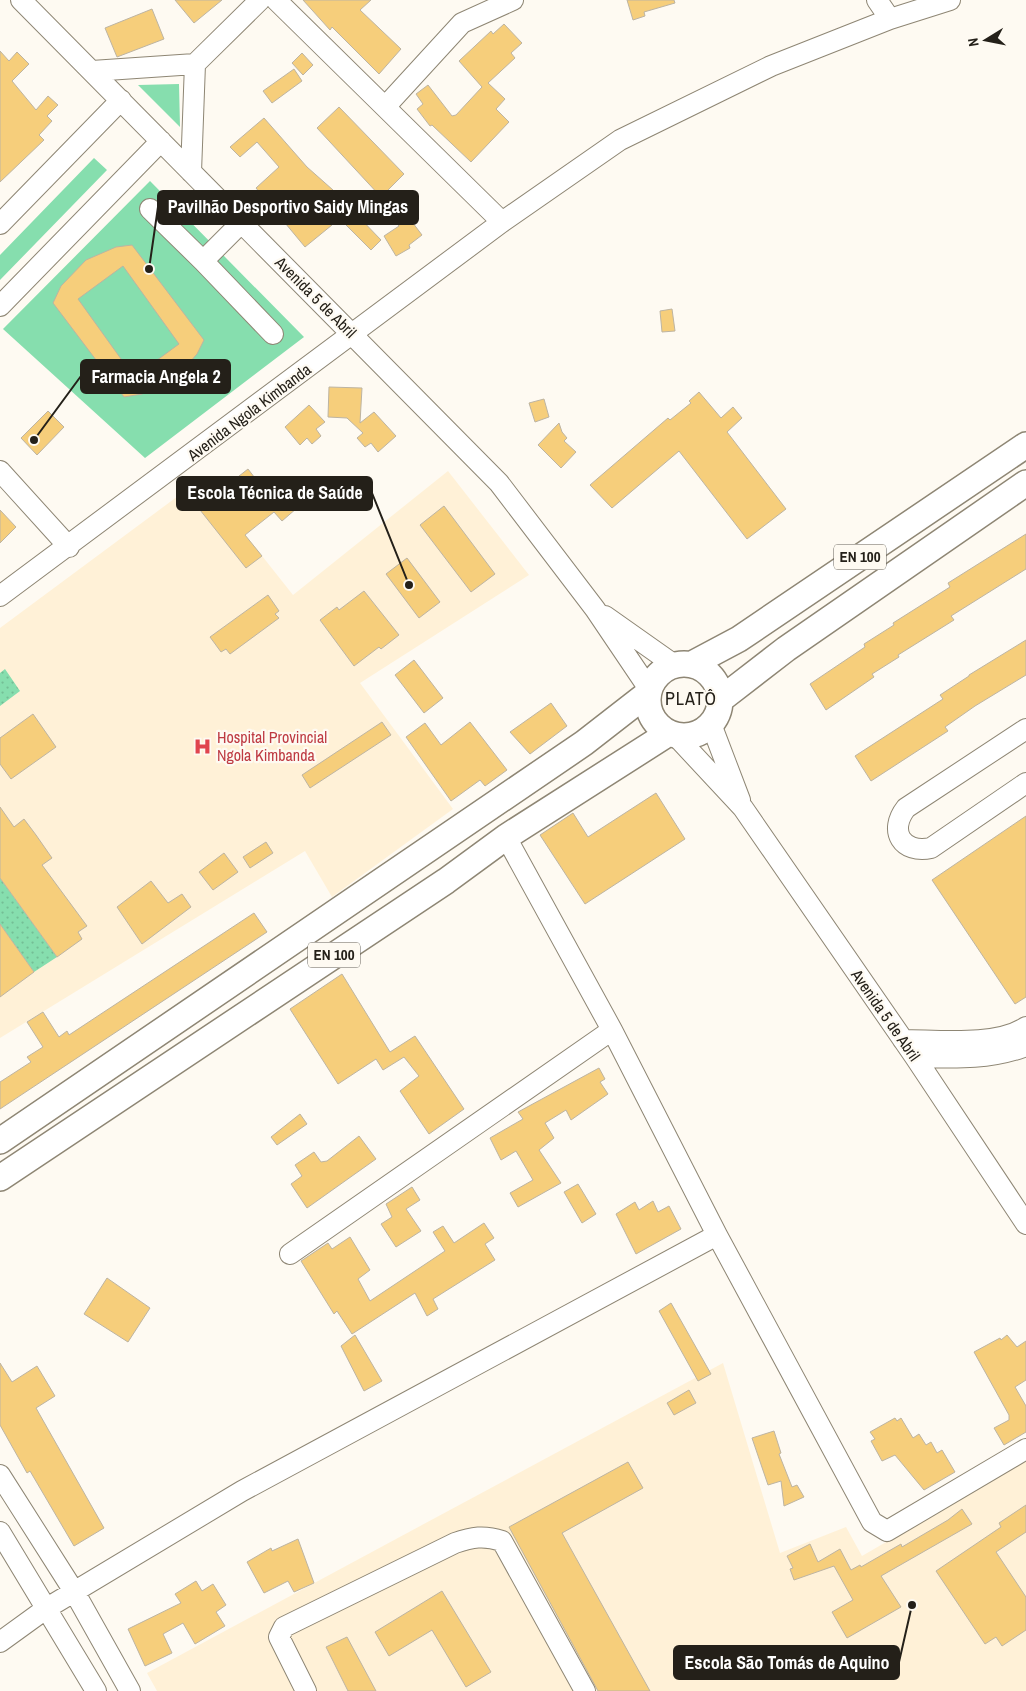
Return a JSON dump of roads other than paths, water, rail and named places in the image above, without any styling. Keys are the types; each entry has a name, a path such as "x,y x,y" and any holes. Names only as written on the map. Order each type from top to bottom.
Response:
{"main road":[{"name":"EN 100","path":"0,1141 584,743 648,692 654,678 662,670 682,664 739,639 1026,445"},
{"name":"EN 100","path":"720,700 780,654 1026,482"},
{"path":"682,664 709,673 719,690 718,714 711,724"},
{"path":"648,692 650,713 661,728 672,734"},
{"name":"EN 100","path":"0,1178 446,881 506,837 672,734 694,734 711,724"},
{"path":"424,852 446,881"}],"street":[{"name":"Avenida 5 de Abril","path":"21,0 499,483 595,609 648,692"},
{"path":"92,71 195,64 260,0"},
{"path":"276,0 502,222"},
{"path":"385,108 462,23 513,0"},
{"path":"877,0 890,19"},
{"name":"Avenida Ngola Kimbanda","path":"0,596 69,547 502,222 620,140 770,66 890,19 950,0"},
{"path":"191,172 195,64"},
{"path":"0,224 121,100"},
{"path":"0,306 161,141"},
{"path":"150,208 273,334"},
{"path":"203,261 242,222"},
{"path":"0,471 69,547"},
{"name":"Avenida 5 de Abril","path":"595,609 682,664"},
{"name":"Avenida 5 de Abril","path":"711,724 743,808"},
{"path":"1026,729 906,808 900,817 898,829 901,839 912,848 920,850 931,848 1026,783"},
{"name":"Avenida 5 de Abril","path":"672,734 743,808 915,1057 1026,1224"},
{"path":"506,837 612,1030 717,1235 872,1522 887,1530 1026,1449"},
{"path":"902,1040 981,1039 1006,1035 1026,1026"},
{"path":"290,1254 612,1030"},
{"path":"915,1057 983,1056 1010,1052 1026,1046"},
{"path":"0,1642 47,1608 75,1593 242,1491 717,1235"},
{"path":"0,1475 75,1593 130,1691"},
{"path":"0,1532 96,1691"},
{"path":"306,1691 279,1637 284,1627 472,1536 489,1537 502,1541 585,1691"}],"place":[{"name":"Pavilhão Desportivo Saidy Mingas","path":"149,269"},
{"name":"Farmacia Angela 2","path":"34,440"},
{"name":"Escola Técnica de Saúde","path":"409,585"},
{"name":"Hospital Provincial Ngola Kimbanda","path":"203,746"},
{"name":"Escola São Tomás de Aquino","path":"912,1605"}],"district":[{"name":"PLATÔ","path":"691,699"}]}
